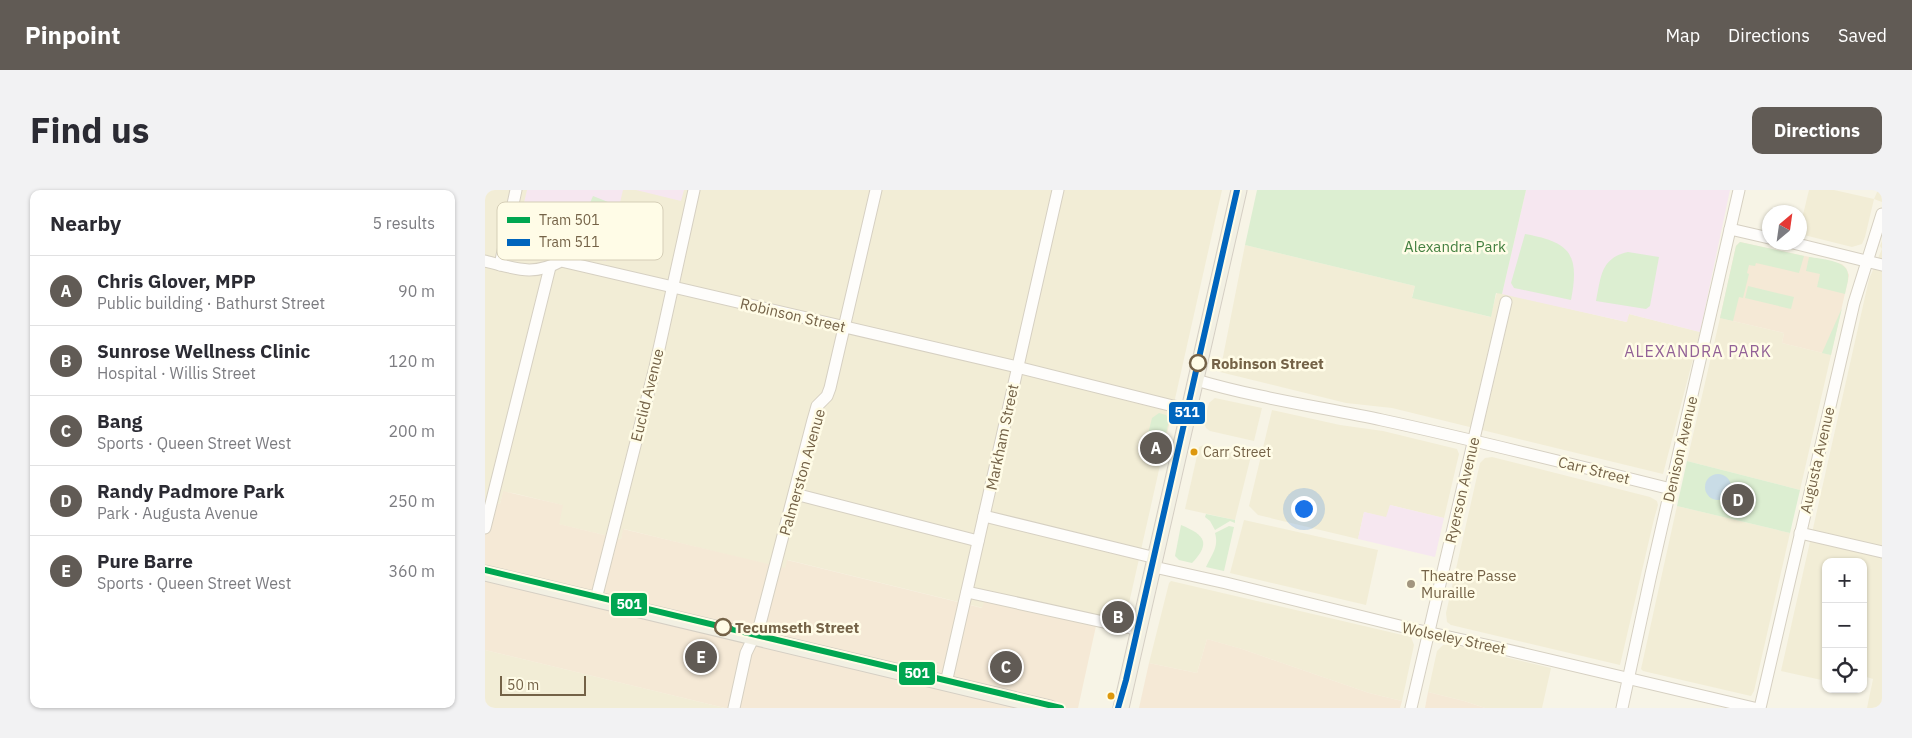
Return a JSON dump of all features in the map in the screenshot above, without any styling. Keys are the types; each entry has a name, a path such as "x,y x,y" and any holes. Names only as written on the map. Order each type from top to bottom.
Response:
{"main road":[{"path":"1121,708 1239,190"},
{"path":"485,573 1050,708"}],"street":[{"name":"Euclid Avenue","path":"596,600 655,367 694,190"},
{"name":"Palmerston Avenue","path":"753,637 760,624 817,406 827,396 830,388 876,190"},
{"name":"Markham Street","path":"946,683 1058,190"},
{"name":"Denison Avenue","path":"1622,708 1739,190"},
{"name":"Augusta Avenue","path":"1760,708 1854,303 1882,214"},
{"path":"1730,229 1762,236"},
{"path":"1807,246 1882,265"},
{"path":"500,264 501,260"},
{"name":"Robinson Street","path":"485,261 525,270 539,270 561,261 1189,409"},
{"path":"485,528 550,267"},
{"name":"Ryerson Avenue","path":"1411,708 1506,302"},
{"name":"Carr Street","path":"1196,380 1473,441 1671,489"},
{"path":"795,494 978,541"},
{"name":"Wolseley Street","path":"984,516 1226,583 1407,628 1754,708"},
{"path":"1800,533 1882,552"},
{"path":"967,592 1140,630"},
{"path":"734,708 747,652 753,637"}],"shaded area":[{"path":"485,190 1222,190 1125,621 1099,615 1096,626 985,600 983,608 788,560 785,569 624,529 621,539 558,524 562,505 513,493 503,492 500,504 485,500"},
{"path":"527,190 623,190 620,202 524,202"},
{"path":"636,190 684,190 681,201"},
{"path":"1526,190 1730,190 1700,332 1629,314 1627,322 1502,294"},
{"path":"1809,190 1834,190 1874,199 1862,244 1852,247 1807,236 1807,205 1805,205"},
{"path":"1878,190 1882,190 1882,202 1874,199"},
{"path":"1740,242 1762,247 1762,250 1777,250 1842,264 1846,268 1849,275 1831,355 1782,343 1784,333 1720,318 1736,246"},
{"path":"1245,245 1415,286 1412,297 1490,317 1497,292 1626,322 1629,314 1700,332 1663,474 1392,408 1346,403 1220,372"},
{"path":"1882,249 1882,708 1867,708 1873,679 1867,677 1867,558 1822,558 1822,680 1781,671 1869,279"},
{"path":"1720,318 1784,333 1782,343 1831,355 1800,490 1687,461"},
{"path":"1215,398 1262,408 1254,441 1210,431 1206,428 1204,423 1209,403"},
{"path":"1272,410 1340,425 1383,431 1457,449 1459,454 1444,518 1390,505 1387,518 1364,512 1358,539 1258,515 1249,506"},
{"path":"1206,444 1251,456 1235,520 1185,509 1199,447"},
{"path":"1492,457 1650,497 1657,501 1658,505 1620,665 1451,625 1447,622 1446,613 1480,463 1485,458"},
{"path":"503,491 563,505 559,524 621,539 623,529 785,568 787,560 982,608 985,600 1096,626 1078,708 725,708 485,650 485,500 500,504"},
{"path":"1390,505 1444,518 1435,557 1358,539 1364,512 1386,517"},
{"path":"1677,506 1790,533 1754,691 1751,696 1641,669"},
{"path":"1244,520 1378,550 1366,605 1230,573"},
{"path":"1171,581 1411,637 1414,645 1402,701 1369,693 1242,649 1207,639 1197,673 1149,663"},
{"path":"1207,639 1242,649 1369,693 1402,701 1400,708 1139,708 1149,663 1197,673"},
{"path":"1443,645 1454,645 1551,668 1542,708 1485,708 1428,692 1437,651"},
{"path":"485,650 630,685 725,708 485,708"},
{"path":"1428,692 1464,701 1485,708 1425,708"}],"green space":[{"name":"Alexandra Park","path":"1257,190 1526,190 1502,294 1496,293 1491,317 1412,298 1415,286 1245,245"},
{"path":"593,196 608,202 590,202"},
{"path":"1525,234 1552,241 1562,246 1568,253 1574,271 1571,300 1514,288 1511,283"},
{"path":"1740,242 1762,247 1762,250 1777,250 1804,256 1799,273 1756,263 1755,266 1749,265 1747,273 1749,274 1743,298 1739,297 1733,321 1720,318 1736,246"},
{"path":"1628,252 1659,257 1650,306 1646,309 1596,301 1603,270 1612,259"},
{"path":"1809,257 1832,261 1846,269 1848,281 1845,294 1817,287 1820,274 1806,271"},
{"path":"1748,286 1794,297 1791,309 1745,298"},
{"path":"1842,308 1831,355 1822,353"},
{"path":"1159,413 1166,415 1169,420 1165,439 1148,434 1152,418"},
{"path":"1687,461 1800,490 1790,533 1677,506"},
{"path":"1206,514 1235,520 1235,523 1230,521 1215,530 1210,521 1205,517"},
{"path":"1181,525 1196,532 1203,540 1202,550 1192,563 1179,560 1175,556"},
{"path":"1229,526 1234,527 1224,571 1206,567 1213,554 1216,542 1215,533"}],"water":[{"path":"1718,474 1727,478 1731,487 1727,496 1718,500 1709,496 1705,487 1709,478"}],"tram line":[{"name":"511","path":"1118,708 1126,680 1237,190"},
{"name":"501","path":"485,570 1061,708"}],"place":[{"name":"Robinson Street","path":"1198,363"},
{"name":"Chris Glover, MPP","path":"1156,448"},
{"name":"Carr Street","path":"1194,452"},
{"name":"Randy Padmore Park","path":"1738,500"},
{"name":"Theatre Passe Muraille","path":"1411,584"},
{"name":"Sunrose Wellness Clinic","path":"1118,617"},
{"name":"Tecumseth Street","path":"723,627"},
{"name":"Pure Barre","path":"701,657"},
{"name":"Bang","path":"1006,667"}],"district":[{"name":"ALEXANDRA PARK","path":"1698,351"}]}
